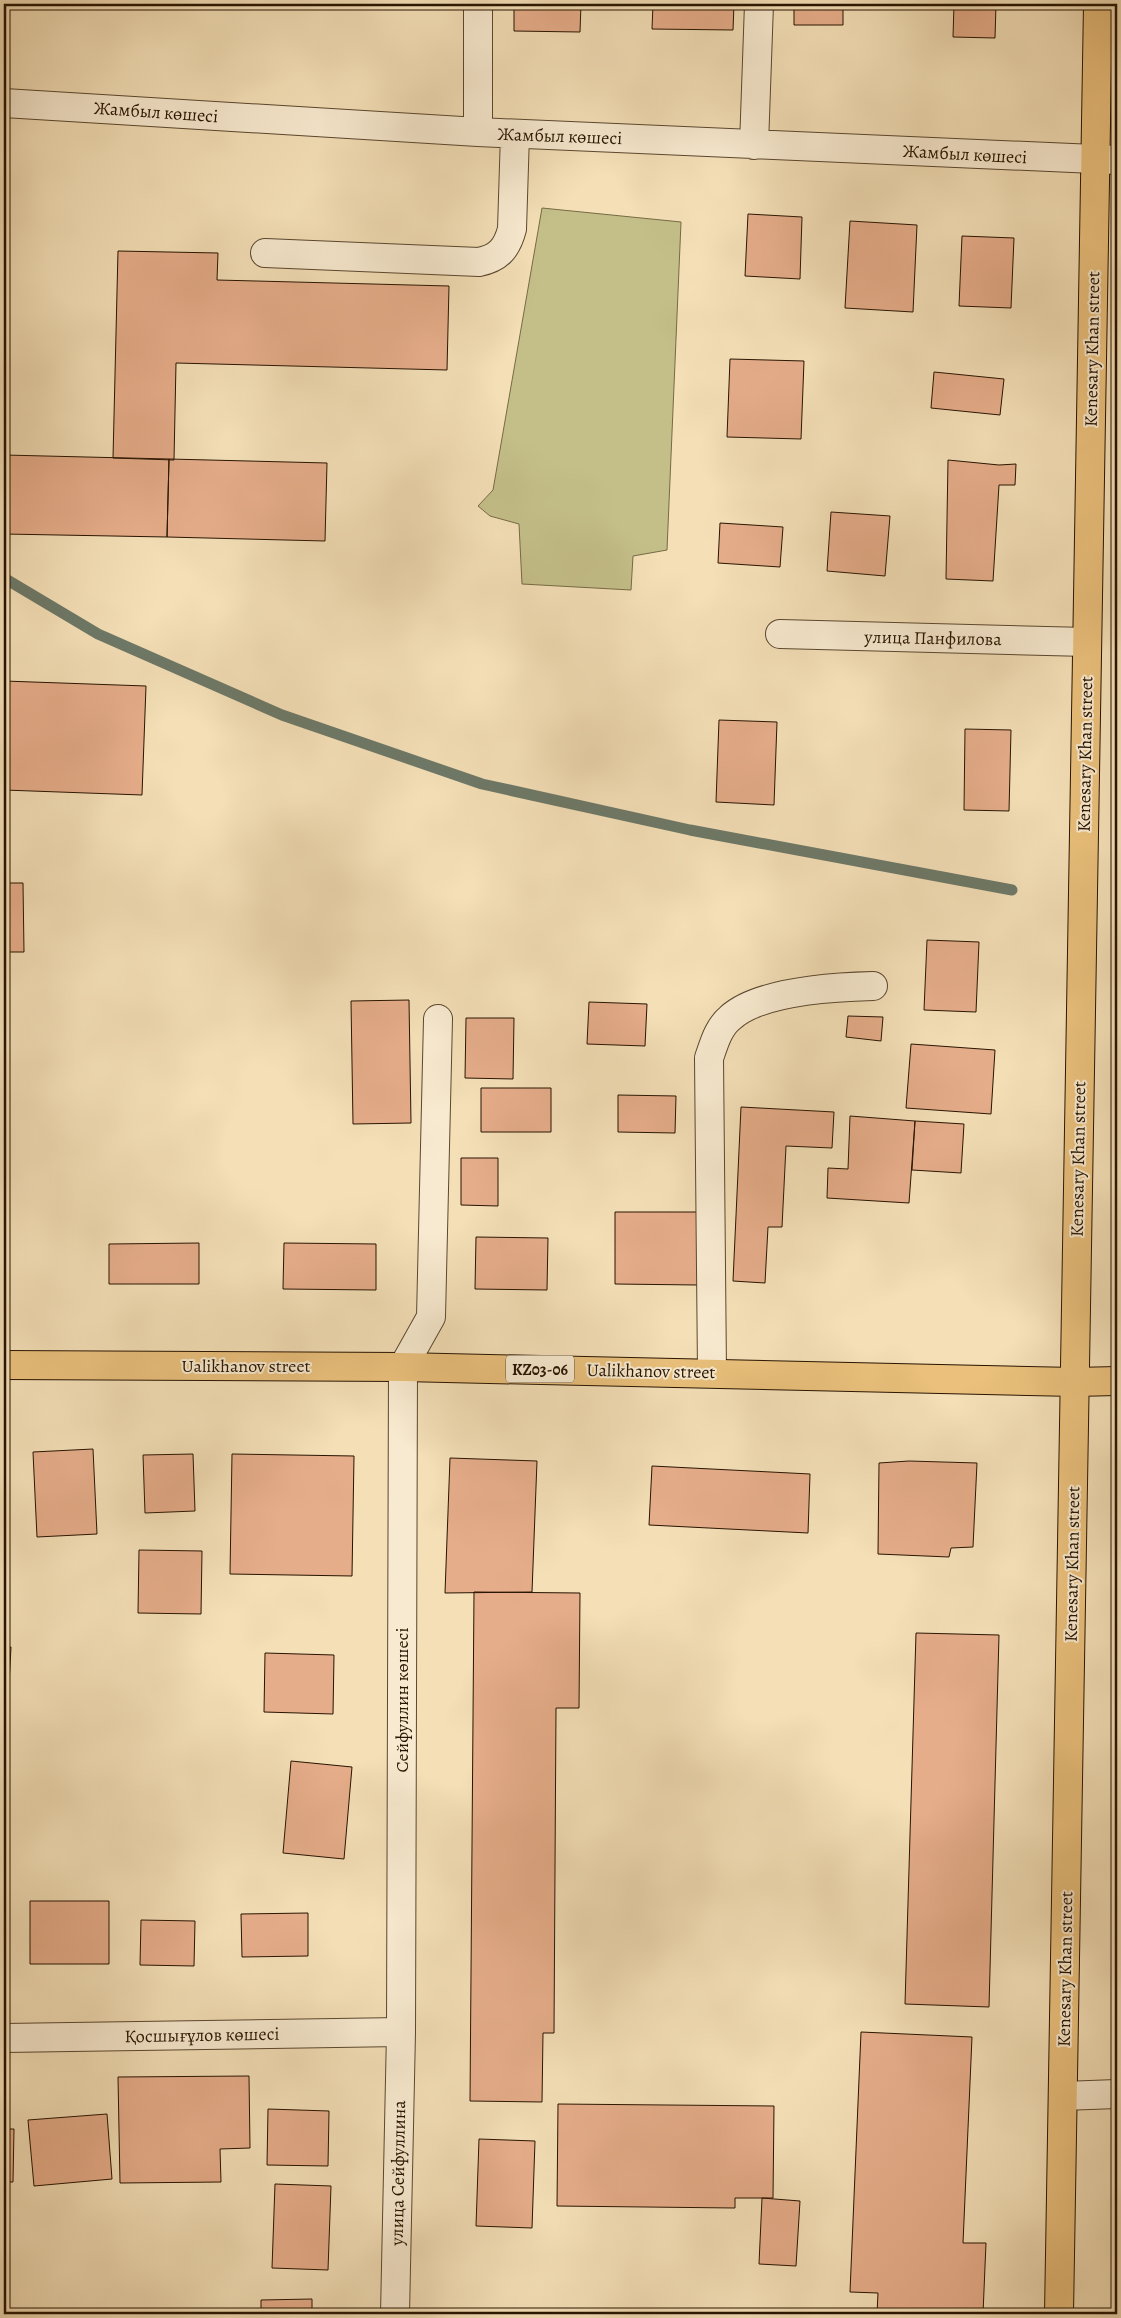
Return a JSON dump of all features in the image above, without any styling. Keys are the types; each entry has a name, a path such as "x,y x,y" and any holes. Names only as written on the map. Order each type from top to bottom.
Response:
{"main road":[{"name":"Kenesary Khan street","path":"1059,2314 1087,642 1106,160 1098,4"},
{"name":"Ualikhanov street","path":"4,1365 403,1367 712,1372 1075,1382 1117,1381"}],"street":[{"path":"478,4 478,132"},
{"path":"754,145 759,4"},
{"name":"Жамбыл көшесі","path":"4,103 515,134 1106,160"},
{"path":"265,253 479,262 493,260 502,252 509,240 512,229 515,134"},
{"name":"улица Панфилова","path":"780,634 1087,642"},
{"path":"712,1372 709,1058 716,1036 729,1018 747,1006 831,987 873,986"},
{"path":"403,1367 431,1317 438,1018"},
{"name":"Сейфуллин көшесі","path":"401,2032 403,1367"},
{"name":"Қосшығұлов көшесі","path":"4,2038 401,2032"},
{"name":"улица Сейфуллина","path":"396,2314 401,2032"},
{"path":"1063,2096 1117,2094"}],"shaded area":[{"path":"542,208 681,222 667,550 633,556 631,590 522,584 519,524 490,516 478,506 493,490"}],"building":[{"path":"514,4 581,4 580,32 514,31"},
{"path":"653,4 734,4 733,30 652,29"},
{"path":"794,4 843,4 843,25 794,25"},
{"path":"954,4 996,4 995,38 953,37"},
{"path":"748,214 802,217 800,279 745,276"},
{"path":"850,221 917,225 913,312 845,308"},
{"path":"962,236 1014,238 1011,308 959,306"},
{"path":"118,251 218,253 217,280 449,286 447,370 176,363 174,460 113,458"},
{"path":"730,359 804,361 801,439 727,437"},
{"path":"934,372 1004,379 1000,415 931,408"},
{"path":"4,455 169,459 167,537 4,534"},
{"path":"169,459 327,463 325,541 167,537"},
{"path":"948,460 999,465 1016,464 1015,485 999,485 993,581 946,579"},
{"path":"831,512 890,516 885,576 827,571"},
{"path":"720,523 783,527 780,567 718,563"},
{"path":"4,681 146,686 142,795 4,790"},
{"path":"719,720 777,722 774,805 716,802"},
{"path":"965,729 1011,730 1009,811 964,810"},
{"path":"4,883 23,883 24,952 4,952"},
{"path":"927,940 979,942 976,1012 924,1010"},
{"path":"409,1000 411,1123 353,1124 351,1001"},
{"path":"589,1002 647,1004 645,1046 587,1044"},
{"path":"848,1016 883,1017 881,1041 846,1037"},
{"path":"466,1018 514,1018 513,1079 465,1078"},
{"path":"911,1044 995,1050 991,1114 906,1108"},
{"path":"481,1088 551,1088 551,1132 481,1132"},
{"path":"618,1095 676,1096 675,1133 618,1132"},
{"path":"741,1107 834,1112 832,1148 786,1146 782,1227 768,1227 765,1283 733,1281"},
{"path":"850,1116 915,1121 909,1203 827,1198 828,1168 848,1169"},
{"path":"915,1121 964,1124 961,1173 912,1170"},
{"path":"461,1158 498,1158 498,1206 461,1205"},
{"path":"615,1212 698,1212 698,1285 615,1284"},
{"path":"476,1237 548,1238 547,1290 475,1289"},
{"path":"199,1243 199,1284 109,1284 109,1244"},
{"path":"284,1243 376,1244 376,1290 283,1289"},
{"path":"93,1449 97,1534 37,1537 33,1452"},
{"path":"193,1454 195,1511 145,1513 143,1455"},
{"path":"232,1454 354,1456 352,1576 230,1574"},
{"path":"4,1455 8,1455 9,1514 4,1514"},
{"path":"450,1458 537,1461 532,1592 445,1593"},
{"path":"909,1461 977,1463 973,1547 951,1548 949,1557 878,1554 879,1463"},
{"path":"652,1466 810,1474 808,1533 649,1525"},
{"path":"139,1550 202,1551 201,1614 138,1613"},
{"path":"474,1592 580,1593 579,1708 556,1708 554,2033 543,2033 542,2102 470,2101"},
{"path":"916,1633 999,1635 989,2007 905,2004"},
{"path":"4,1647 11,1647 8,1703 4,1703"},
{"path":"265,1653 334,1655 333,1714 264,1712"},
{"path":"291,1761 352,1767 344,1859 283,1853"},
{"path":"30,1901 109,1901 109,1964 30,1964"},
{"path":"308,1913 308,1956 242,1957 241,1914"},
{"path":"141,1920 195,1921 194,1966 140,1965"},
{"path":"861,2032 972,2037 963,2243 986,2243 983,2314 877,2314 878,2293 850,2292"},
{"path":"249,2076 250,2148 220,2149 221,2182 120,2183 118,2077"},
{"path":"558,2104 774,2106 773,2198 735,2198 735,2208 557,2206"},
{"path":"268,2109 329,2111 328,2166 267,2165"},
{"path":"107,2114 112,2179 34,2186 28,2120"},
{"path":"4,2129 14,2129 13,2182 4,2182"},
{"path":"479,2139 535,2141 532,2228 476,2226"},
{"path":"275,2184 331,2186 328,2270 272,2268"},
{"path":"762,2198 800,2201 796,2266 759,2264"},
{"path":"312,2299 312,2314 261,2314 261,2300"}],"waterway":[{"path":"4,578 98,634 282,715 482,784 690,830 1012,890"}]}
